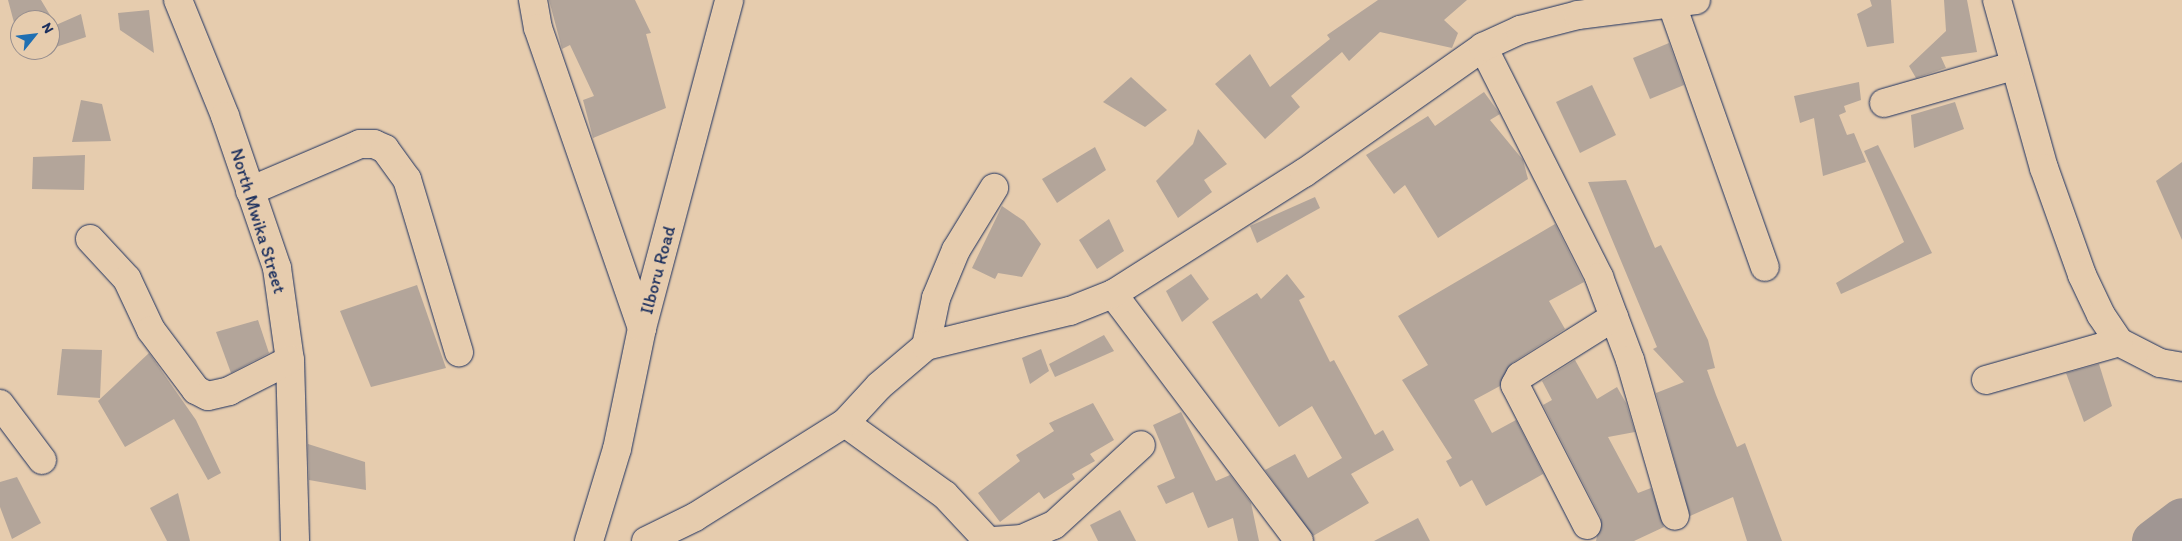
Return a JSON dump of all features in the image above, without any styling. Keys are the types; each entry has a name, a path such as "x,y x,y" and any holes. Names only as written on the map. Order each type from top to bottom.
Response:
{"street":[{"name":"North Mwika Street","path":"178,0 226,116 277,268 290,360 295,541"},
{"path":"533,0 560,94 642,328"},
{"name":"Ilboru Road","path":"589,541 617,449 642,328 729,0"},
{"path":"1997,0 2013,66 2082,275 2119,342 2160,363 2182,366"},
{"path":"646,541 695,517 845,423 879,386 926,346 1070,311 1113,294 1304,173 1484,47 1520,30 1578,8 1683,1 1765,267"},
{"path":"1484,47 1614,317 1675,516"},
{"path":"1884,103 2013,66"},
{"path":"250,192 360,144 374,144 385,149 407,179 459,352"},
{"path":"926,346 936,298 956,250 994,188"},
{"path":"90,240 127,279 151,330 196,390 208,396 229,391 290,360"},
{"path":"1113,294 1299,541"},
{"path":"1587,524 1515,384 1520,376 1614,317"},
{"path":"1986,380 2119,342"},
{"path":"0,404 42,460"},
{"path":"845,423 945,495 988,541"},
{"path":"993,541 1022,539 1054,525 1141,445"}],"building":[{"path":"8,0 41,0 47,10 11,10"},
{"path":"549,0 635,0 651,33 646,34 666,108 593,138 583,100 594,96 570,45 562,49"},
{"path":"1378,0 1467,0 1444,20 1458,33 1452,48 1380,32 1349,61 1342,52 1291,96 1300,107 1265,139 1215,84 1250,54 1270,87 1330,39 1327,35"},
{"path":"1870,0 1891,0 1894,43 1867,47 1857,14 1872,6"},
{"path":"1944,0 1967,0 1977,52 1941,57 1946,68 1916,78 1909,66 1946,31"},
{"path":"149,10 154,53 120,30 118,13"},
{"path":"81,14 86,37 60,46 60,23"},
{"path":"1669,43 1684,85 1650,99 1633,58"},
{"path":"1131,77 1167,110 1145,127 1103,102"},
{"path":"1859,82 1861,100 1844,106 1846,112 1839,115 1847,135 1854,133 1866,162 1823,176 1814,118 1800,123 1794,96"},
{"path":"1592,85 1616,135 1580,153 1556,102"},
{"path":"1484,92 1500,114 1490,120 1523,160 1528,179 1438,238 1405,185 1394,194 1366,155 1428,116 1435,126"},
{"path":"81,100 102,104 111,141 72,142"},
{"path":"1955,102 1964,129 1914,148 1911,115"},
{"path":"1198,129 1227,164 1204,180 1212,192 1178,218 1156,181 1193,144"},
{"path":"1878,145 1932,253 1841,294 1836,283 1904,242 1864,151"},
{"path":"1095,147 1106,170 1057,203 1042,179"},
{"path":"85,155 84,190 32,189 33,157"},
{"path":"2182,162 2182,240 2156,181"},
{"path":"1626,180 1655,248 1661,245 1708,340 1715,368 1707,370 1716,395 1737,447 1745,443 1782,541 1747,541 1733,497 1690,516 1656,393 1684,382 1653,349 1657,347 1588,182"},
{"path":"1315,197 1320,208 1257,243 1250,226"},
{"path":"1002,206 1024,221 1041,244 1022,277 998,273 995,279 972,268"},
{"path":"1109,219 1124,251 1097,269 1079,240"},
{"path":"1555,224 1584,282 1549,301 1565,329 1512,363 1500,386 1474,400 1492,433 1516,420 1545,477 1543,474 1486,506 1472,480 1460,487 1446,461 1452,458 1402,380 1428,365 1398,316"},
{"path":"1191,274 1209,299 1182,322 1166,291"},
{"path":"1287,274 1305,297 1299,300 1330,362 1334,360 1375,435 1383,430 1394,450 1351,474 1369,503 1313,536 1265,470 1295,454 1308,478 1342,458 1312,406 1279,427 1212,322 1257,293 1261,299"},
{"path":"417,285 446,368 371,387 340,311"},
{"path":"258,320 269,353 231,373 216,332"},
{"path":"1104,335 1114,351 1055,377 1049,364"},
{"path":"62,349 102,350 100,398 57,395"},
{"path":"1041,349 1049,371 1030,384 1022,358"},
{"path":"149,353 196,420 221,473 208,480 174,419 125,447 98,401"},
{"path":"1575,360 1597,399 1617,387 1626,403 1635,432 1608,437 1638,493 1651,488 1664,527 1634,541 1596,541 1601,518 1543,405 1552,400 1542,381"},
{"path":"2099,364 2112,406 2084,422 2066,373"},
{"path":"1093,403 1114,440 1090,454 1095,461 1072,474 1075,479 1044,499 1039,492 1000,522 978,493 1020,461 1016,455 1054,431 1049,423"},
{"path":"1181,412 1216,481 1230,475 1251,503 1259,541 1238,541 1233,518 1208,528 1193,492 1166,504 1157,486 1175,478 1153,425"},
{"path":"308,444 365,462 366,490 309,480"},
{"path":"17,477 41,523 12,539 0,507 0,482"},
{"path":"178,493 190,541 167,541 150,508"},
{"path":"1120,510 1136,541 1098,541 1090,525"},
{"path":"1418,518 1430,541 1374,541"}],"waterway":[{"path":"2153,541 2182,519"}]}
